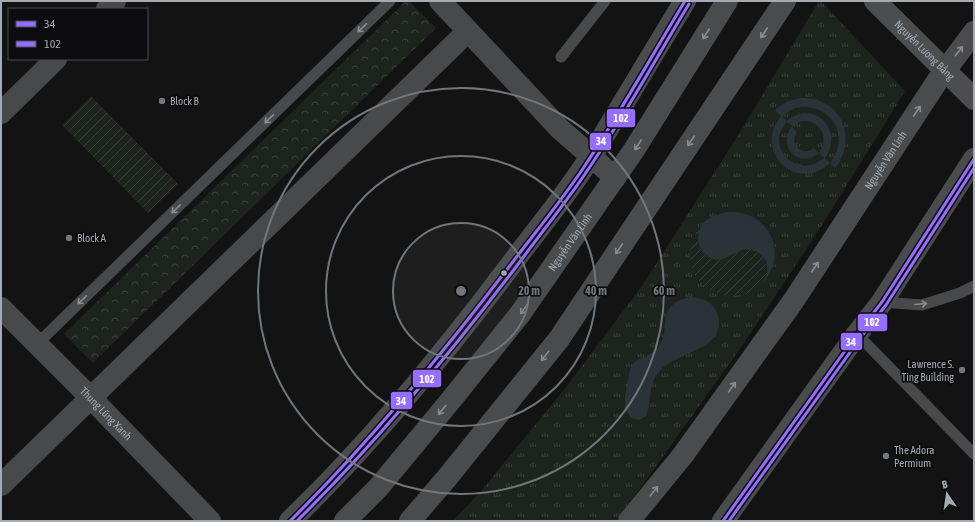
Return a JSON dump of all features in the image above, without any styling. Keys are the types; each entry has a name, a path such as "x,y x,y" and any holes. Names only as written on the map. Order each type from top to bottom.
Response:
{"main road":[{"path":"290,521 349,460 414,388 478,308 591,156 685,1"},
{"name":"Nguyễn Văn Linh","path":"345,521 378,488 520,314 634,150 727,1"},
{"path":"410,521 446,479 559,339 785,1"},
{"name":"Nguyễn Lương Bằng","path":"875,1 974,99"},
{"name":"Nguyễn Văn Linh","path":"629,521 683,455 794,300 945,70 974,32"},
{"path":"591,156 615,178"},
{"path":"729,519 857,334 882,302 974,159"}],"street":[{"path":"107,8 115,1"},
{"path":"440,1 560,129 591,156"},
{"path":"1,485 468,31"},
{"path":"1,113 55,60"},
{"name":"Thung Lũng Xanh","path":"1,308 210,521"}],"lane":[{"path":"37,344 390,1"},
{"path":"561,57 605,1"},
{"path":"882,302 922,305 960,293 974,286"},
{"path":"857,334 974,454"}],"green space":[{"path":"406,1 409,1 436,28 93,363 64,334"},
{"path":"819,1 821,1 905,91 819,230 742,346 617,521 453,521 481,491 567,386 642,286 737,137"},
{"path":"91,96 178,184 148,213 62,125"},
{"path":"705,222 698,235 715,259 725,258 736,252 744,250 754,251 763,257 766,262 768,274 763,284 753,291 740,295 726,295 712,291 700,281 692,267 690,254 694,237"}],"shaded area":[{"path":"799,98 815,99 829,106 837,113 845,130 846,140 841,159 835,168 830,163 836,154 838,135 836,126 831,119 824,113 805,107 795,108 781,116 775,110 786,102"},
{"path":"806,113 815,115 823,120 828,127 831,136 830,147 825,158 830,163 817,171 804,174 792,171 782,165 775,155 772,143 773,130 781,116 787,121 797,115","holes":["805,121 816,124 822,132 823,142 819,153 824,158 813,164 803,165 793,163 781,150 779,141 781,131 787,122 792,126 798,122"]},
{"path":"792,126 797,132 794,141 798,148 805,151 814,148 819,153 811,157 797,157 792,153 788,148 787,141 788,134"},
{"path":"726,212 741,213 754,218 764,226 771,236 774,248 774,261 769,274 760,286 766,277 768,268 764,258 758,253 751,250 743,250 719,260 706,255 700,247 698,237 701,226 712,217"},
{"path":"691,297 706,301 714,308 719,320 717,332 712,340 704,346 665,366 658,373 651,388 646,416 639,420 631,418 626,410 625,402 628,377 632,366 636,361 652,353 659,346 663,339 666,317 672,305 680,300"}],"transit line":[{"name":"34","path":"290,521 350,459 435,361 558,204 609,128 685,1"},
{"name":"102","path":"297,521 385,428 440,364 519,263 569,197 599,153 626,111 689,4"},
{"name":"34","path":"723,521 857,334 882,302 974,159"},
{"name":"102","path":"729,521 861,337 886,305 974,168"}],"place":[{"name":"Block B","path":"162,101"},
{"name":"Block A","path":"69,238"},
{"name":"Lawrence S. Ting Building","path":"962,370"},
{"name":"The Adora Permium","path":"886,456"}]}
